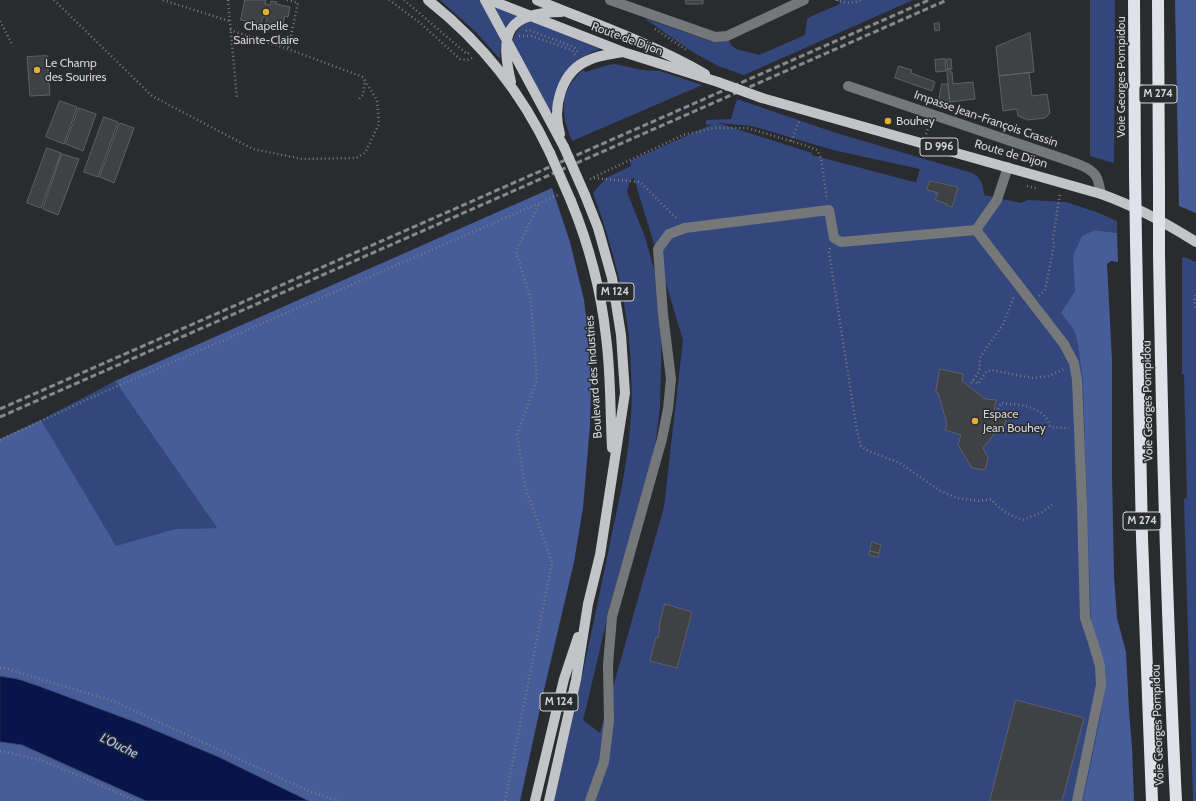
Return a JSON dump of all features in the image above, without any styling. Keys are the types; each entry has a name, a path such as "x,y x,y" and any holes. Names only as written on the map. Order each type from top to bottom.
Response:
{"highway":[{"name":"Voie Georges Pompidou","path":"1134,0 1136,242 1142,538 1152,801"},
{"name":"Voie Georges Pompidou","path":"1158,0 1162,433 1176,801"}],"main road":[{"name":"Boulevard des Industries","path":"428,0 454,22 479,47 512,86 540,131 571,201 590,254 602,308 609,367 613,470"},
{"name":"Boulevard des Industries","path":"486,0 507,36 522,70 564,147 586,195 605,250 615,292 621,335 625,393 600,555 588,604 564,679 535,801"},
{"name":"Route de Dijon","path":"490,0 623,52 718,82 762,98 1101,194 1142,212 1196,242"},
{"name":"Route de Dijon","path":"537,0 689,65 718,82"},
{"name":"Route de Dijon","path":"507,36 510,29 517,22 529,15 543,12 565,12"},
{"name":"M 124","path":"507,36 506,58 512,86"},
{"name":"Boulevard des Industries","path":"564,147 557,113 558,100 566,81 573,71 585,62 602,56 623,52"},
{"name":"Boulevard des Industries","path":"549,801 576,680 588,604"}],"street":[{"path":"610,0 715,37 727,36 804,0"},
{"name":"Impasse Jean-François Crassin","path":"848,86 1064,159 1095,175 1101,194"},
{"path":"590,801 604,762 608,721 608,665 612,617 662,439 668,409 671,379 658,249 669,234 685,228 829,210 834,238 841,242 976,230 997,200 1008,167"},
{"path":"976,230 1064,344 1074,363 1077,380 1080,428 1084,618 1100,666 1101,685 1077,801"}],"path":[{"path":"54,0 152,96 253,149 302,159 356,158 365,153 378,124 377,100 362,77 288,49 230,30"},
{"path":"163,0 229,21"},
{"path":"228,0 237,99"},
{"path":"287,0 298,2 288,49"},
{"path":"404,0 467,54 473,53 479,47"},
{"path":"837,0 850,3 863,0"},
{"path":"0,21 12,46"},
{"path":"649,24 688,51 690,59 689,65"},
{"path":"507,36 529,30 574,47 585,62"},
{"path":"358,100 363,95 365,80"},
{"path":"791,141 800,117"},
{"path":"587,181 683,135 714,128 747,128 817,150 821,158 829,210"},
{"path":"593,178 640,182 685,228"},
{"path":"1032,302 1045,290 1054,246 1053,239 1060,191"},
{"path":"0,440 95,396 560,194"},
{"path":"505,801 552,562 525,486 517,434 537,380 531,300 516,251 539,204"},
{"path":"834,238 829,252 857,431 861,446 866,450 900,463 939,490 957,498 979,501 991,499 998,508 1009,515 1022,520 1042,512 1052,505"},
{"path":"1019,285 1003,326 980,358 978,372 972,382 978,384 987,371 992,370 1034,378 1049,376 1074,363"},
{"path":"1196,295 1194,300 1196,308"},
{"path":"998,409 1001,403 1030,406 1048,421 1050,427 1080,428"},
{"path":"0,668 113,701 311,792 339,801"},
{"path":"0,752 40,760 90,780 136,801"}],"shaded area":[{"path":"440,0 479,0 483,2 499,35 501,42 500,59 476,32"},
{"path":"839,0 913,0 744,75 718,66 691,51 644,18 713,42 729,40 731,45 736,49 759,55 805,35 807,19 840,4"},
{"path":"1090,0 1115,0 1114,163 1090,156"},
{"path":"1175,0 1196,0 1196,213 1179,206"},
{"path":"494,6 518,16 507,29 505,29"},
{"path":"530,20 600,49 576,61 557,87 553,99 553,110 548,112 513,41 515,34 519,29"},
{"path":"615,64 642,70 660,71 702,85 572,141 564,112 564,103 569,86 583,70 586,72"},
{"path":"737,99 833,132 972,173 978,177 981,182 984,195 1021,203 1028,200 1066,202 1099,213 1117,221 1117,233 1095,230 1110,801 554,801 589,643 627,459 631,414 632,386 628,326 620,281 608,236 593,193 606,178 631,166 630,161 713,124 706,125 706,120 731,119","holes":["718,123 752,126 833,150 920,169 916,182 910,181 812,155 812,153","634,178 683,340 664,507 600,733 583,720 611,602 655,448 660,406 662,327 654,269 645,237 627,192 630,180"]},
{"path":"552,188 570,242 584,300 589,342 591,383 590,425 583,508 574,562 520,801 309,801 219,757 138,723 39,686 18,679 0,676 0,439 41,420 116,546 175,529 217,528 115,381"},
{"path":"1095,230 1117,233 1118,262 1111,261 1107,264 1112,360 1114,576 1117,618 1126,652 1134,801 1083,801 1101,715 1106,673 1091,623 1083,382 1076,335 1072,327 1061,313 1075,291 1073,256 1082,236"},
{"path":"1184,257 1196,262 1196,801 1193,801 1184,499 1187,498 1184,374 1182,374 1182,258"},
{"path":"115,381 217,528 175,529 116,547 41,420"},
{"path":"0,742 21,745 146,801 0,801"}],"water":[{"name":"L'Ouche","path":"0,676 18,679 39,686 138,723 219,757 309,801 146,801 22,745 0,742"}],"building":[{"name":"Chapelle Sainte-Claire","path":"245,0 266,0 265,4 270,5 271,1 277,2 276,4 290,7 288,17 285,16 282,28 265,24 267,17 263,17 261,24 241,20"},
{"path":"686,0 703,0 703,4 686,4"},
{"path":"939,23 940,30 935,31 934,24"},
{"path":"1030,33 1034,72 999,76 996,47"},
{"path":"47,56 50,95 30,96 27,57"},
{"path":"945,59 946,71 936,72 935,60"},
{"path":"947,59 951,59 952,69 948,69"},
{"path":"899,66 912,70 911,73 935,82 932,91 895,78"},
{"path":"947,69 950,69 950,72 952,72 953,84 973,82 975,99 950,102"},
{"path":"1029,73 1032,96 1047,94 1050,113 1045,118 1028,120 1018,116 1017,109 1003,111 999,76"},
{"path":"942,84 948,84 950,102 939,101"},
{"path":"60,101 77,107 64,144 46,137"},
{"path":"79,108 96,114 83,151 66,144"},
{"path":"104,117 118,122 98,177 84,172"},
{"path":"120,123 134,128 114,183 100,177"},
{"path":"47,148 61,153 41,208 27,203"},
{"path":"62,154 79,159 58,215 43,209"},
{"path":"930,181 958,187 952,207 935,200 938,193 927,190"},
{"name":"Espace Jean Bouhey","path":"940,369 963,374 962,381 985,399 996,400 993,417 1006,419 1003,432 995,433 983,448 988,458 985,470 972,468 958,445 961,435 945,430 947,424 938,393 936,392"},
{"path":"872,542 881,545 879,553 870,551"},
{"path":"870,551 879,553 878,557 869,555"},
{"path":"665,604 692,612 677,668 650,661 656,637 658,638 659,627"},
{"path":"1016,700 1084,718 1062,801 990,801"}],"railway":[{"path":"0,409 929,0"},
{"path":"0,417 947,0"}],"place":[{"name":"Chapelle Sainte-Claire","path":"266,12"},
{"name":"Le Champ des Sourires","path":"37,70"},
{"name":"Bouhey","path":"888,121"},
{"name":"Espace Jean Bouhey","path":"975,421"}]}
